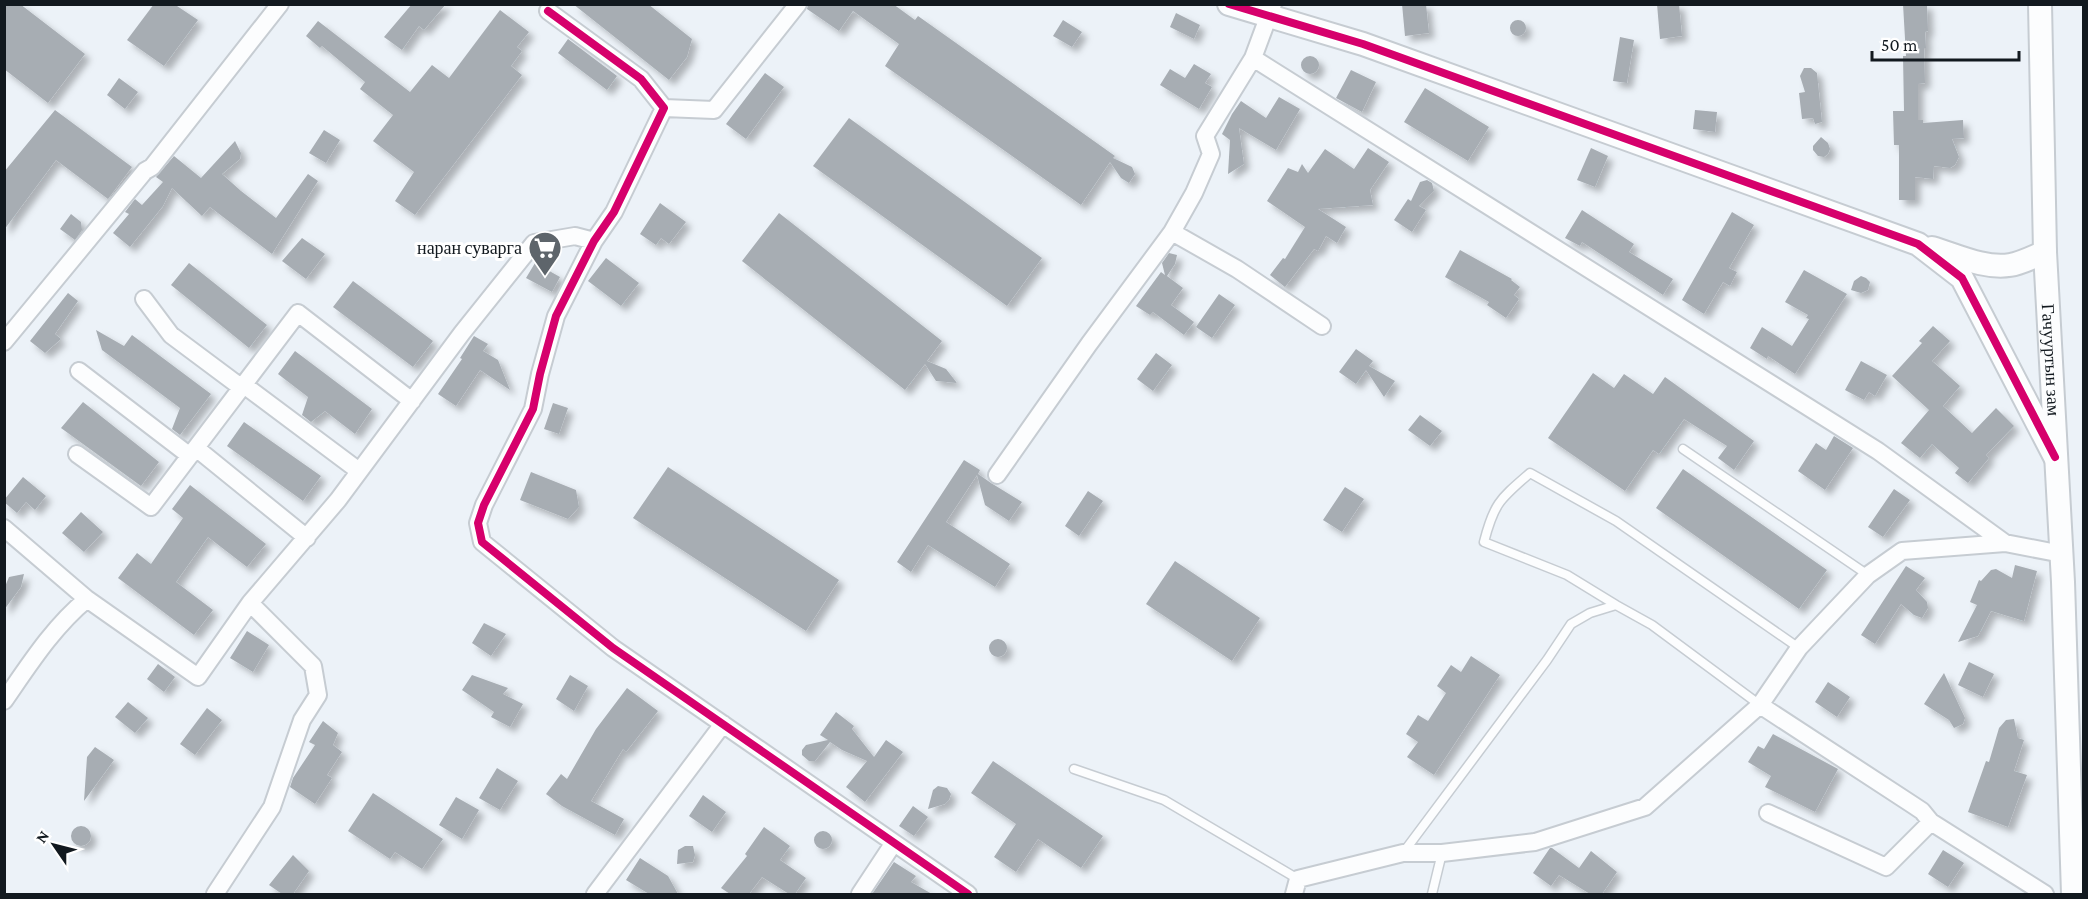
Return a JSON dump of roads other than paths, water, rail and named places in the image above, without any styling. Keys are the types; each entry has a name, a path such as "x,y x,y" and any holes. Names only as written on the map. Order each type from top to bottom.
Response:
{"street":[{"path":"4,342 145,171 152,167 280,4"},
{"path":"548,11 641,79 664,108 714,110 798,4"},
{"path":"1229,4 1270,11 1918,244 1973,261 1995,266 2008,266 2024,262 2045,252"},
{"name":"Гачууртын зам","path":"2040,4 2045,252 2062,554 2073,894"},
{"path":"997,475 1089,344 1172,232 1194,193 1211,154 1205,136 1253,58 1270,11"},
{"path":"1253,58 1848,432 2005,543"},
{"path":"664,108 614,212 594,241 556,316 533,409 484,505 478,523 482,542 613,648 968,894"},
{"path":"1172,232 1238,269 1322,326"},
{"path":"4,528 87,598 198,677 250,603 307,538 360,471 462,333 534,243 575,236 594,241"},
{"path":"1918,244 1962,278 2055,457"},
{"path":"144,299 171,335 360,471"},
{"path":"77,454 151,507 298,314 412,401"},
{"path":"80,371 307,538"},
{"path":"1296,887 1403,853 1442,853 1535,842 1645,807 1760,705 1799,648 1868,575 1902,551 2005,543 2062,554"},
{"path":"4,701 37,654 87,598"},
{"path":"215,894 272,807 302,720 318,695 313,666 250,603"},
{"path":"1760,705 1922,811 1931,822 2045,894"},
{"path":"595,894 723,724"},
{"path":"1768,813 1886,867 1931,822"},
{"path":"861,894 893,844"}],"lane":[{"path":"1683,449 1868,575"},
{"path":"1760,705 1652,625 1567,575 1484,542 1490,520 1500,499 1530,473 1616,521 1799,648"},
{"path":"1403,853 1547,660 1571,624 1590,613 1616,605"},
{"path":"1074,769 1164,800 1296,887"},
{"path":"1432,894 1442,853"}],"place":[{"name":"наран суварга","path":"545,277"}]}
